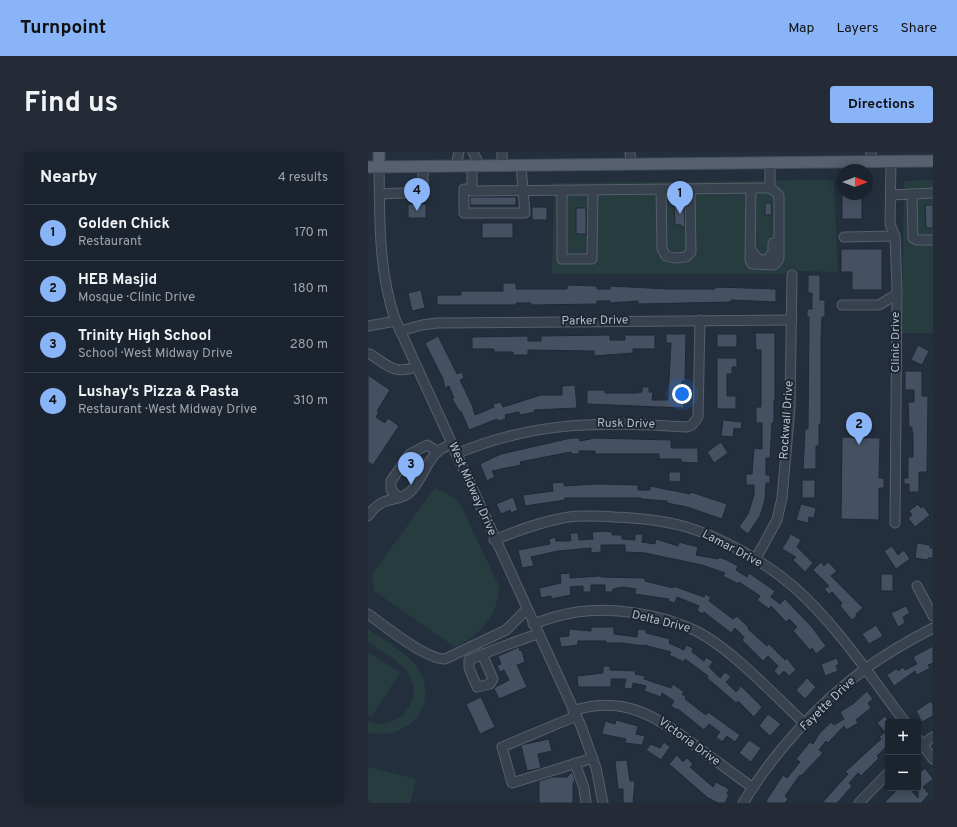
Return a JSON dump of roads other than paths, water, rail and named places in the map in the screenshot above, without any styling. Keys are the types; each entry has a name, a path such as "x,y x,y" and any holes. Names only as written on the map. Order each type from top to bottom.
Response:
{"main road":[{"path":"379,152 379,167"},
{"path":"368,167 770,163 871,157 891,162 933,161"}],"street":[{"path":"456,166 459,152"},
{"path":"472,152 476,166 472,189"},
{"path":"502,152 502,166"},
{"path":"630,152 630,164"},
{"name":"Clinic Drive","path":"891,162 890,224 895,236 897,294 895,523"},
{"path":"770,163 770,188"},
{"path":"521,166 524,191 525,213 464,213 464,189 472,189 472,191 524,191 562,190 593,190 661,189 690,189 751,188 770,188 779,195 779,259 774,266 752,264 750,260 751,188"},
{"name":"West Midway Drive","path":"379,167 381,252 386,294 400,332 417,366 494,540 574,713 593,758 603,803"},
{"path":"380,194 423,192 423,167"},
{"path":"661,189 662,249 666,256 671,258 686,257 691,252 690,189"},
{"path":"562,190 562,258 592,258 593,190"},
{"path":"891,195 933,193"},
{"path":"912,194 913,238 917,240 933,240"},
{"path":"844,237 895,236"},
{"name":"Rockwall Drive","path":"755,560 777,520 782,498 790,408 792,275"},
{"path":"842,305 879,304 897,294"},
{"name":"Rusk Drive","path":"456,454 496,439 554,427 616,423 687,427 692,425 698,417 700,320"},
{"name":"Parker Drive","path":"400,332 422,325 437,323 792,320"},
{"path":"368,326 396,321"},
{"path":"370,354 394,370 403,371 417,366"},
{"path":"368,516 374,507 380,502 412,491 438,452 452,444"},
{"path":"398,497 391,490 391,481 410,454 427,445 438,452"},
{"name":"Lamar Drive","path":"494,540 526,528 570,517 591,515 629,517 685,526 730,545 775,572 829,622 903,719"},
{"path":"917,586 933,616"},
{"path":"368,614 426,654 437,659 445,659 506,630 526,610"},
{"name":"Delta Drive","path":"533,624 577,612 595,611 641,614 679,624 695,630 730,654 805,724"},
{"name":"Fayette Drive","path":"743,803 774,759 822,706 865,669 933,628"},
{"path":"482,654 538,634"},
{"name":"Victoria Drive","path":"575,764 512,783 502,747 584,707 611,704 641,710 667,724 753,788"},
{"path":"921,742 933,738"},
{"path":"921,745 933,759"},
{"path":"586,803 584,788 575,764 593,758"},
{"path":"859,803 885,776"}],"place":[{"name":"Lushay's Pizza & Pasta","path":"417,211"},
{"name":"Golden Chick","path":"680,214"},
{"name":"HEB Masjid","path":"859,445"},
{"name":"Trinity High School","path":"411,485"}]}
